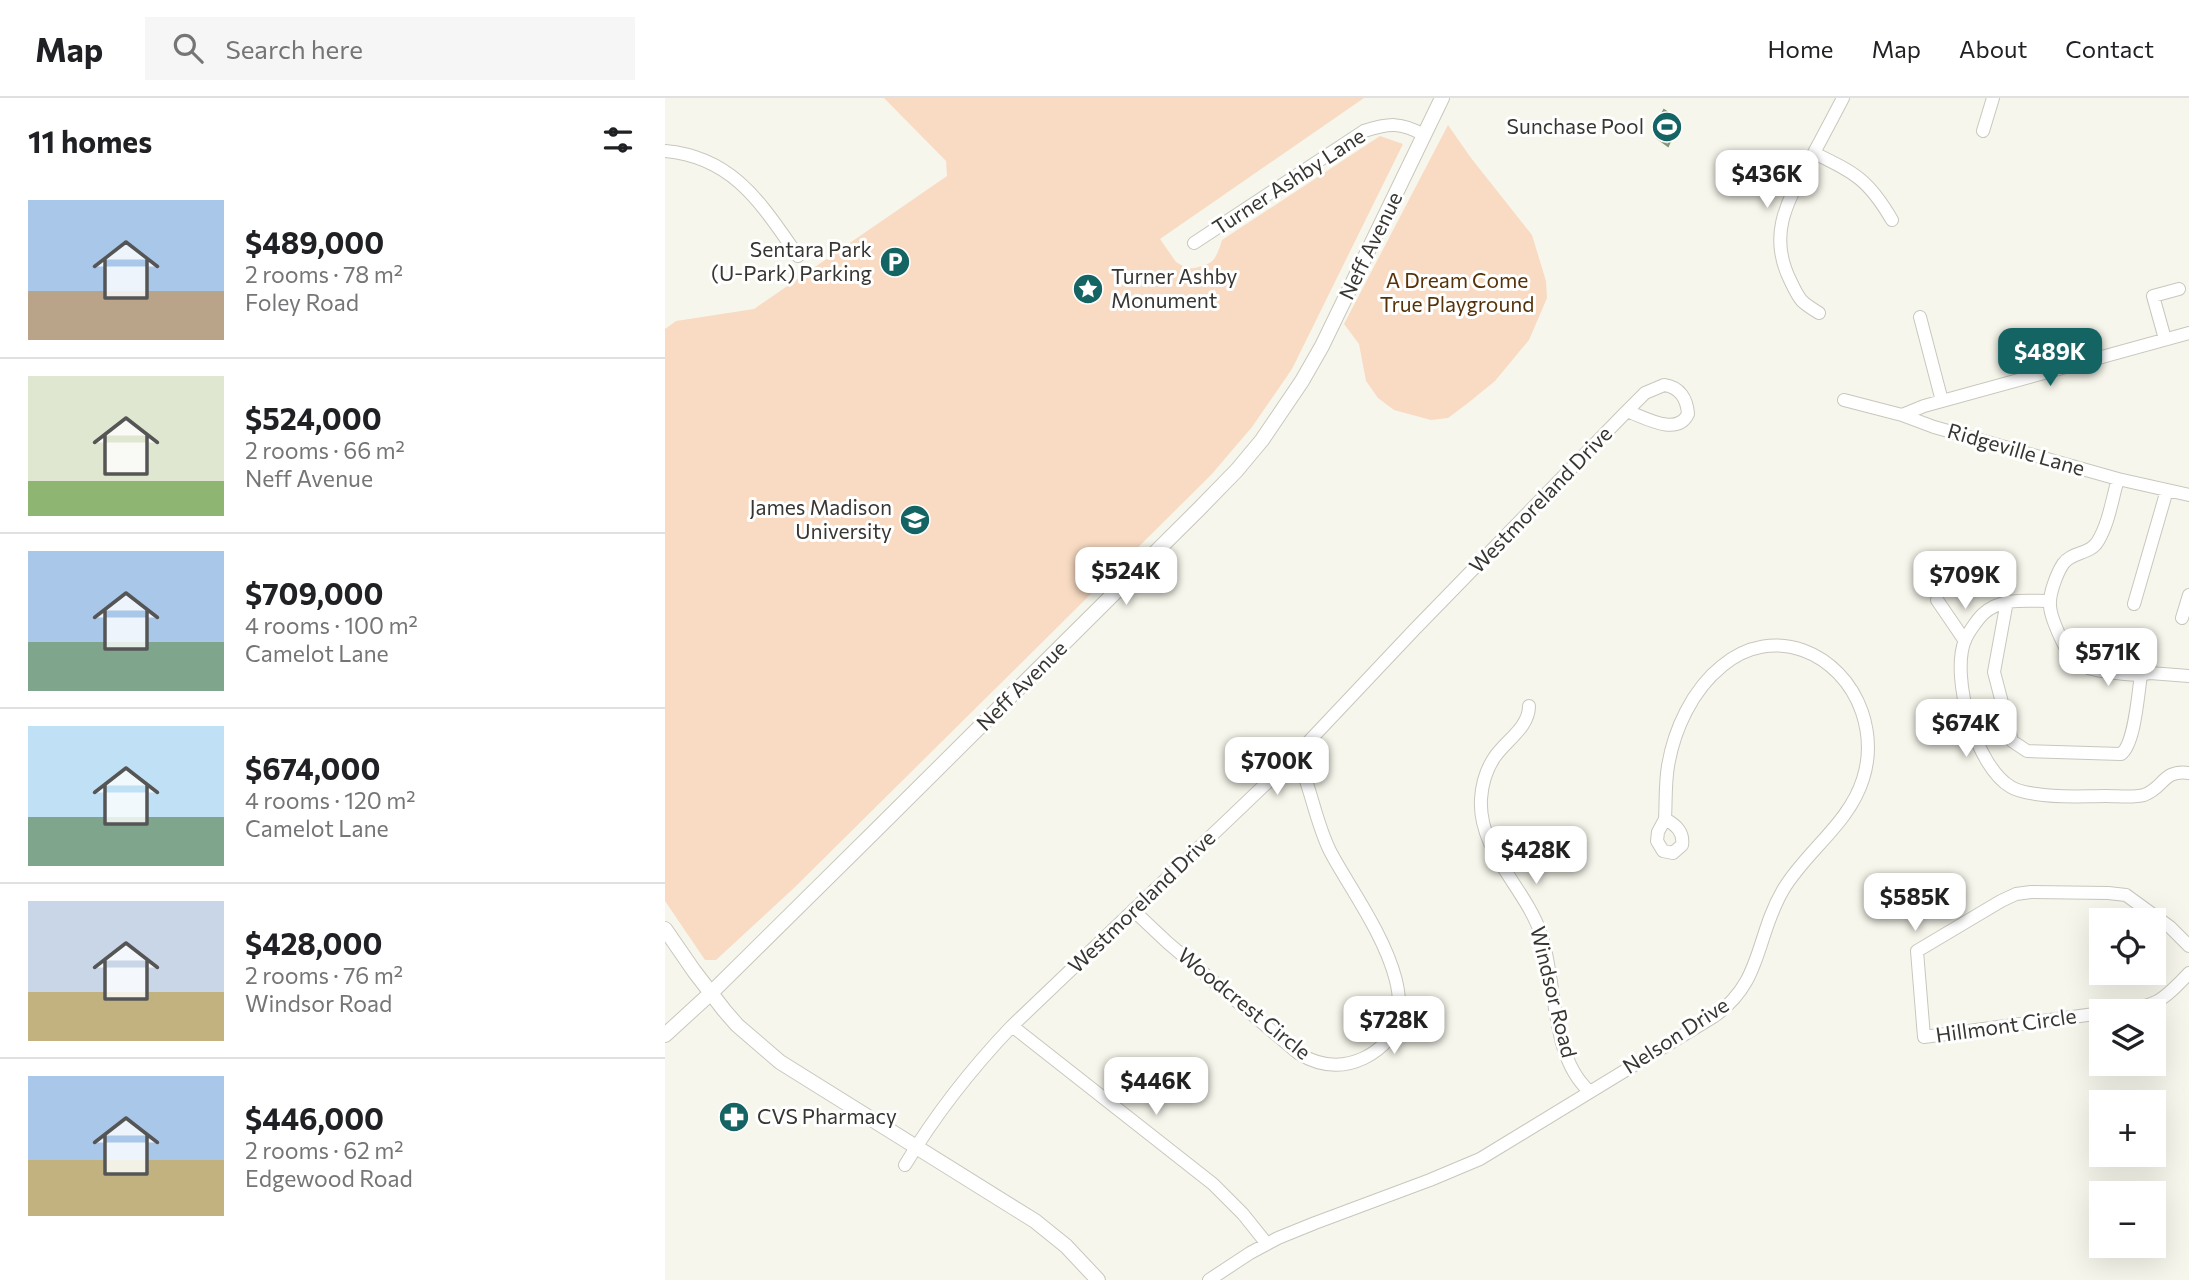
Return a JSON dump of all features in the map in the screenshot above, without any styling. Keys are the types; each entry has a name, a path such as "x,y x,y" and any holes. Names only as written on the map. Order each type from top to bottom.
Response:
{"main road":[{"name":"Neff Avenue","path":"665,1035 711,993 1246,460 1280,415 1312,364 1442,98"},
{"path":"665,929 694,971 737,1024 780,1062 1035,1221 1074,1254 1098,1280"}],"street":[{"path":"1819,313 1801,302 1786,273 1780,248 1781,225 1787,203 1843,98"},
{"path":"1983,131 1993,98"},
{"name":"Turner Ashby Lane","path":"1194,243 1364,131 1385,124 1407,126 1424,135"},
{"path":"665,151 704,160 740,181 757,198 798,256"},
{"path":"1814,153 1859,177 1877,195 1892,220"},
{"path":"2165,339 2153,296 2179,289"},
{"path":"1920,317 1942,401"},
{"path":"1902,415 1942,401 2189,332"},
{"name":"Westmoreland Drive","path":"905,1165 981,1058 1296,755 1414,630 1627,411 1645,393 1664,385 1672,386 1685,399 1688,411 1683,422 1669,425 1627,411"},
{"name":"Ridgeville Lane","path":"1844,400 2118,479 2189,495"},
{"path":"2118,479 2097,543 2090,550 2065,561 2060,570 2050,601 2051,611 2069,653 2078,663 2091,668 2141,675 2150,673 2189,676"},
{"path":"2134,604 2167,490"},
{"path":"2182,618 2189,596"},
{"path":"1937,600 1965,641"},
{"path":"2050,601 2007,601 1984,613 1965,641 1961,671 1967,712 1978,746 1992,770 2011,787 2036,794 2140,796 2152,791 2167,775 2180,771 2189,773"},
{"path":"2007,601 1994,672 2012,741 2027,751 2048,754 2121,754 2125,751 2134,721 2141,675"},
{"name":"Nelson Drive","path":"1209,1280 1267,1244 1486,1156 1723,1010 1738,996 1747,982 1766,923 1780,895 1804,860 1841,820 1863,779 1867,759 1866,729 1858,702 1844,679 1824,660 1793,647 1754,649 1720,667 1696,695 1676,735 1667,769 1665,819"},
{"name":"Windsor Road","path":"1529,706 1527,720 1490,765 1483,787 1482,816 1492,848 1539,928 1564,1047 1577,1077 1589,1091"},
{"name":"Woodcrest Circle","path":"1133,910 1168,943 1308,1059 1330,1066 1346,1064 1368,1056 1382,1044 1396,1022 1396,979 1378,932 1327,845 1309,786 1296,755"},
{"name":"Hillmont Circle","path":"2089,1015 1924,1037 1917,951 2001,901 2016,894 2031,892 2126,895 2169,927 2189,946"},
{"path":"2163,999 2189,973"},
{"path":"1012,1026 1213,1184 1243,1214 1267,1244"}],"green space":[{"name":"James Madison University","path":"884,98 1364,98 1160,239 1176,262 1188,269 1211,262 1222,240 1380,136 1403,144 1292,369 1252,427 1211,475 795,887 716,960 705,960 665,901 665,329 676,321 754,309 947,176 946,161"},
{"name":"A Dream Come True Playground","path":"1448,125 1532,235 1546,281 1547,298 1529,340 1495,381 1448,418 1431,420 1394,410 1378,398 1366,381 1359,344 1344,324"}],"shaded area":[{"name":"Sunchase Pool","path":"1664,110 1676,118 1668,146 1657,138"}],"place":[{"name":"Sunchase Pool","path":"1667,127"},
{"name":"Sentara Park (U-Park) Parking","path":"895,262"},
{"name":"Turner Ashby Monument","path":"1088,289"},
{"name":"James Madison University","path":"915,520"},
{"name":"CVS Pharmacy","path":"734,1117"}]}
